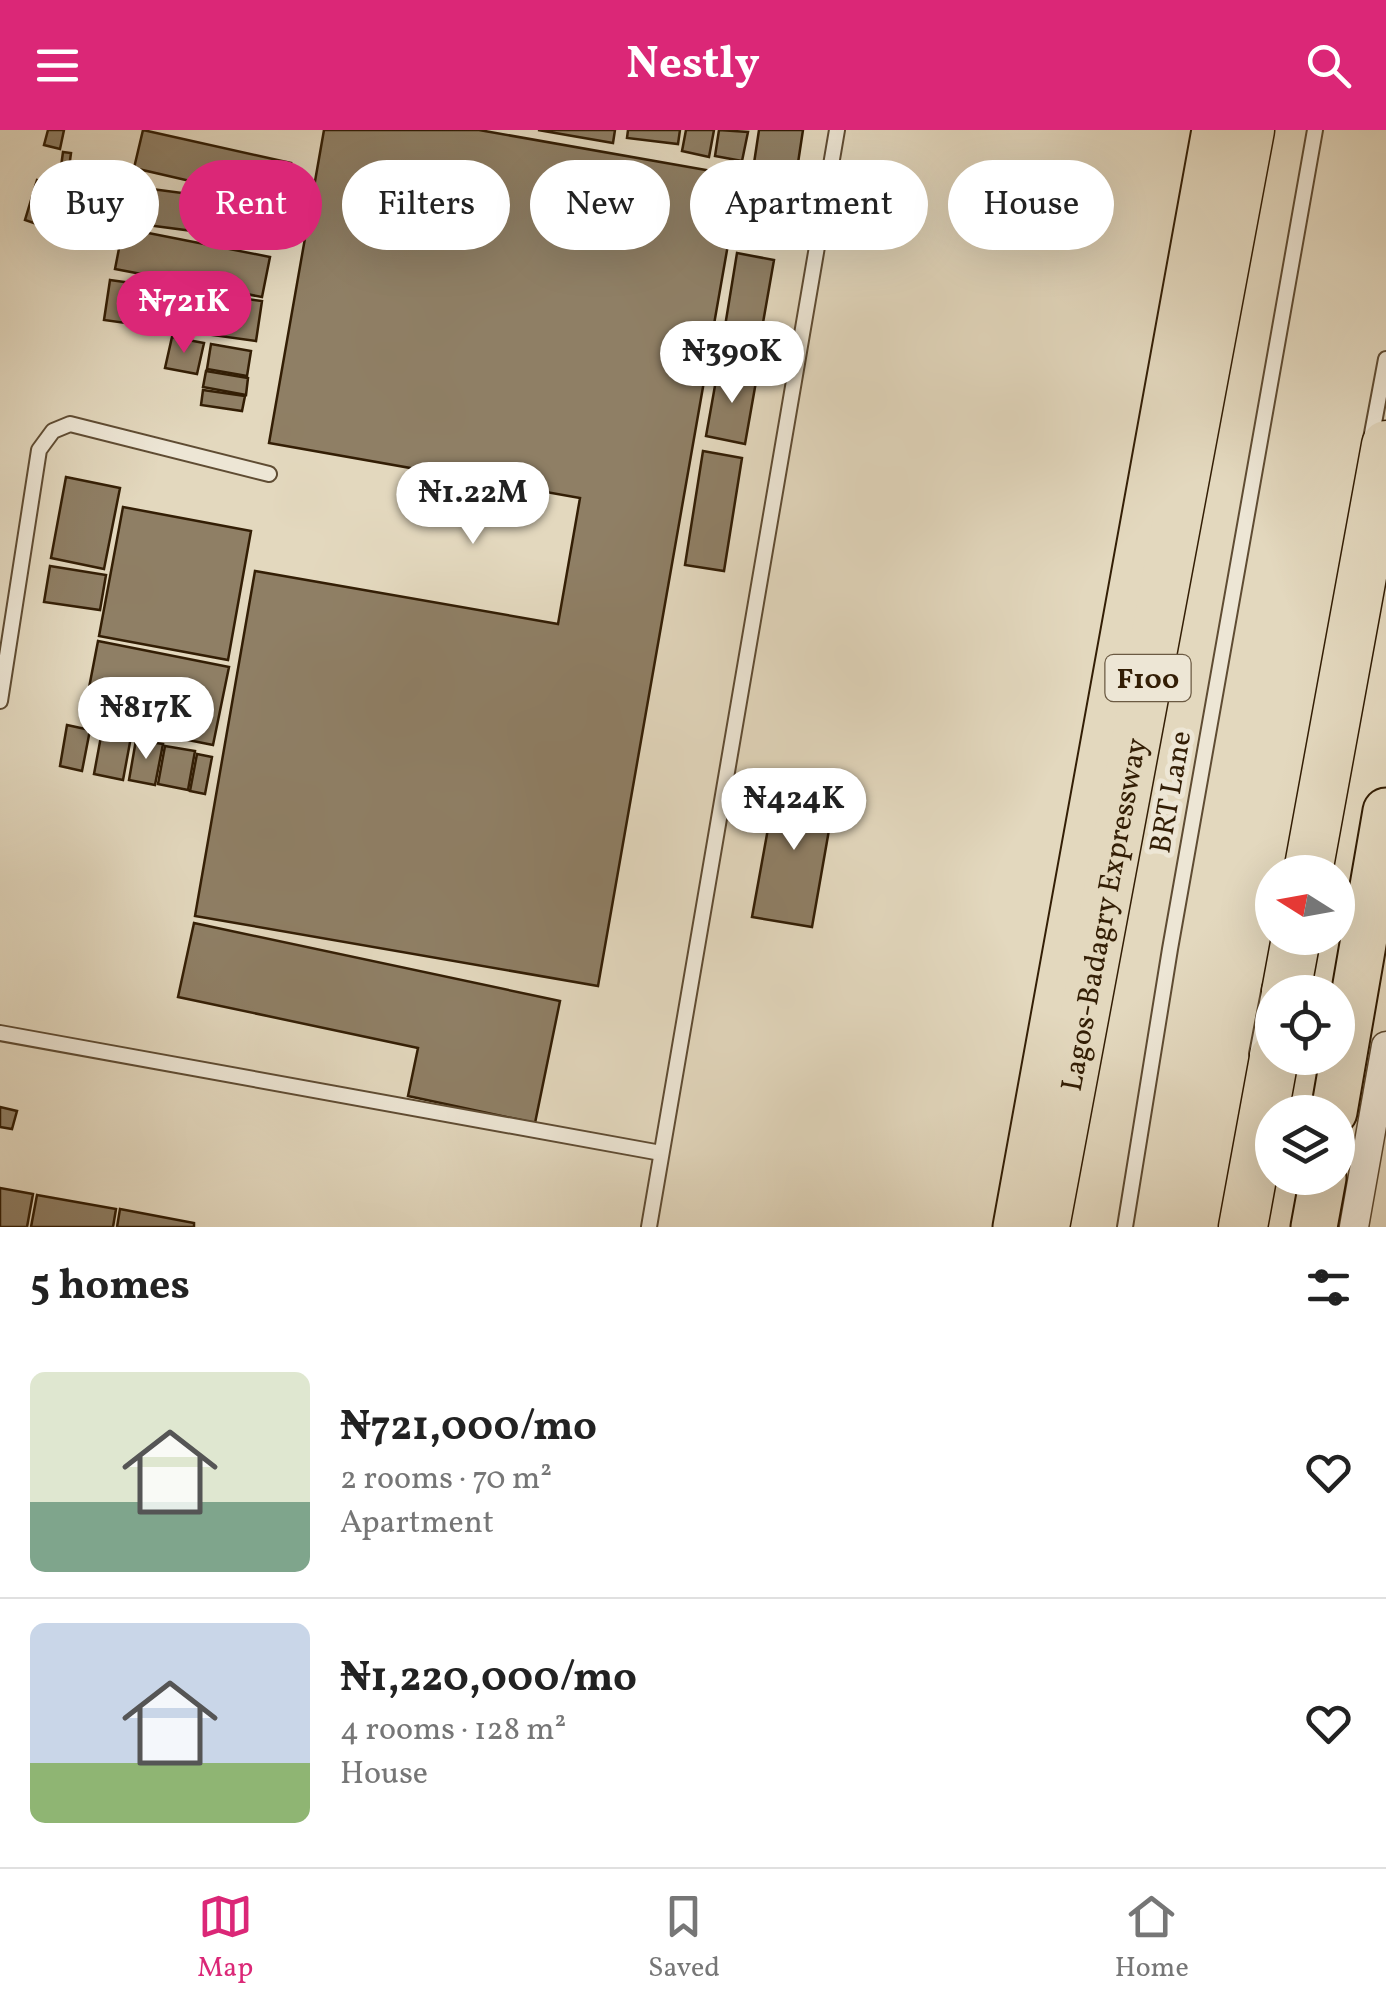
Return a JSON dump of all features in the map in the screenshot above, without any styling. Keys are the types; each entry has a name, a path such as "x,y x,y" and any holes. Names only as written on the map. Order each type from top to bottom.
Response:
{"highway":[{"name":"Lagos-Badagry Expressway","path":"1045,1227 1250,130"},
{"path":"1311,855 1377,450"},
{"path":"1243,1227 1263,1075"}],"main road":[{"name":"Lagos-Badagry Expressway","path":"1016,1227 1215,130"},
{"path":"1337,1095 1386,812"},
{"path":"1314,1227 1320,1195"}],"street":[{"path":"1354,1227 1386,1046"}],"lane":[{"path":"648,1227 837,130"},
{"name":"BRT Lane","path":"1125,1227 1170,949 1315,130"},
{"path":"1377,450 1386,359"},
{"path":"0,701 39,450 53,431 70,424 269,474"},
{"path":"0,1033 661,1153"}],"building":[{"path":"48,130 64,130 60,149 44,145"},
{"path":"143,130 278,160 179,160 179,178 159,174 159,160 136,160"},
{"path":"324,130 479,130 649,160 530,160 530,250 670,250 670,164 690,167 690,250 727,250 598,986 195,916 255,571 558,624 580,498 269,443 303,250 322,250 322,160 319,160"},
{"path":"538,130 615,130 613,143"},
{"path":"628,130 680,130 678,144 627,138"},
{"path":"686,130 714,130 709,157 682,151"},
{"path":"719,130 748,132 742,160 715,156"},
{"path":"759,130 803,130 798,160 754,160"},
{"path":"159,190 179,193 179,229 159,227"},
{"path":"159,235 179,239 179,250 235,250 270,257 262,297 115,269 119,250 159,250"},
{"path":"737,253 774,260 757,357 721,351"},
{"path":"110,280 262,301 256,341 104,320"},
{"path":"172,337 204,343 197,374 165,368"},
{"path":"211,344 251,351 247,376 207,369"},
{"path":"718,369 757,376 745,444 706,436"},
{"path":"206,371 248,378 246,395 203,387"},
{"path":"203,390 245,396 242,411 201,405"},
{"path":"703,451 742,458 724,571 685,565"},
{"path":"66,477 120,488 104,569 51,558"},
{"path":"123,507 251,531 228,660 99,636"},
{"path":"50,566 106,575 100,610 44,602"},
{"path":"98,641 229,667 213,745 83,719"},
{"path":"67,725 90,730 82,771 60,766"},
{"path":"102,731 131,737 123,780 94,774"},
{"path":"136,740 163,744 155,785 129,780"},
{"path":"165,746 195,751 188,790 158,784"},
{"path":"197,754 212,757 205,794 190,791"},
{"path":"777,779 836,790 812,927 752,917"},
{"path":"194,923 560,1001 535,1123 408,1096 418,1048 178,997"},
{"path":"0,1107 17,1111 12,1129 0,1127"},
{"path":"0,1188 33,1194 27,1227 0,1227"},
{"path":"37,1195 116,1209 113,1227 31,1227"},
{"path":"120,1209 194,1223 194,1227 117,1227"}]}
